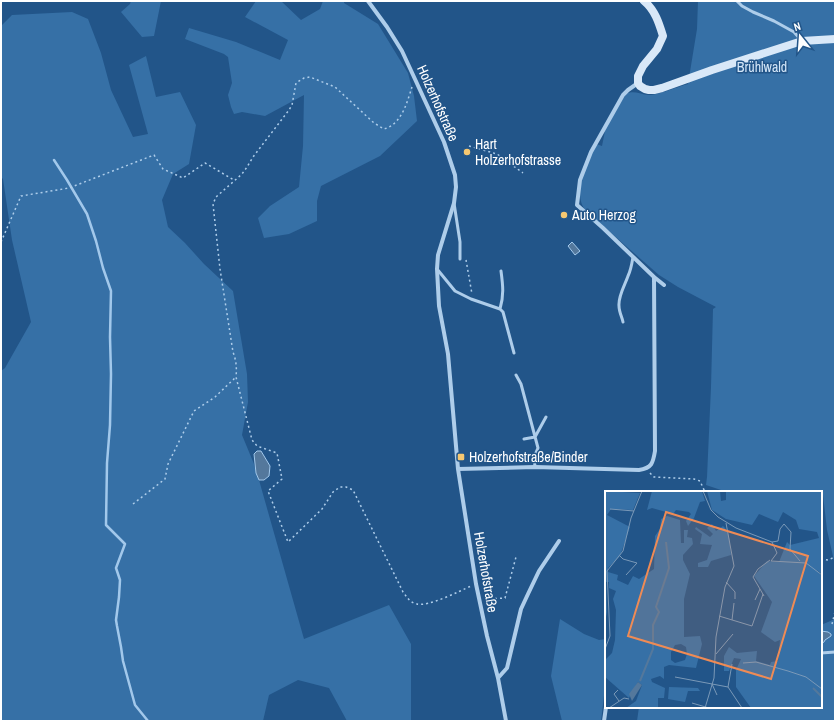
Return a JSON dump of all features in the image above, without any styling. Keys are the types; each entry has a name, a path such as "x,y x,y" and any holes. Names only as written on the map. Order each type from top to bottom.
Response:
{"main road":[{"path":"644,1 650,6 656,16 663,36 658,49 640,71 638,76 638,83 640,86 649,90 654,90 802,42 835,39"}],"street":[{"name":"Holzerhofstraße","path":"368,1 402,51 444,142 455,175 456,187 454,203 438,255 437,269 439,306 448,354 458,468 476,584 498,678 506,721"},
{"path":"638,83 623,95 590,152 580,180 577,205 664,285"},
{"path":"458,468 535,467 646,469 654,460 655,451 654,277"},
{"name":"Holzerhofstraße","path":"498,678 507,668 521,609 539,571 559,541"},
{"path":"604,721 606,708"}],"lane":[{"path":"737,1 742,6 753,12 794,32 802,42"},
{"path":"454,203 460,242 460,259"},
{"path":"623,322 619,307 619,300 629,274 633,257"},
{"path":"437,269 455,291 472,300 500,309 503,312 514,353"},
{"path":"500,309 503,298 501,271"},
{"path":"516,375 521,384 538,448 534,457 535,467"},
{"path":"535,437 546,417"},
{"path":"524,439 535,437"},
{"path":"822,653 835,652"}],"path":[{"path":"414,77 406,106 399,118 390,127 384,129 374,123 334,87 310,77 304,78 296,83 290,110 253,157 242,174 216,197 213,204 220,269 232,346 236,362 236,377 252,440 257,446 277,453 282,479 268,491 288,542 322,509 333,492 340,487 346,487 353,490 403,592 410,601 417,605 425,604 476,584"},
{"path":"469,146 497,154 523,173"},
{"path":"1,242 21,196 69,188 154,155 163,169 183,178 205,163 234,180"},
{"path":"460,253 465,257 472,300"},
{"path":"133,504 165,479 168,464 194,411 215,397 236,377"},
{"path":"646,469 654,477 694,479 700,481 705,491"},
{"path":"479,599 505,598 516,556"},
{"path":"822,559 828,560 835,557"},
{"path":"832,624 835,604"}],"green space":[{"path":"131,1 161,1 154,36 142,37 121,12 130,4"},
{"path":"256,1 281,1 301,20 320,9 323,1 344,1 344,3 378,24 408,73 414,96 417,121 380,156 321,186 317,201 317,221 289,234 264,238 258,218 270,206 299,187 303,146 304,95 265,116 242,112 234,114 228,95 232,83 228,57 224,54 185,39 189,28 236,42 280,60 288,40 245,17"},
{"name":"Brühlwald","path":"698,1 835,1 835,565 827,530 822,491 724,491 706,485 713,309 716,307 659,275 586,211 582,204 580,187 585,168 596,144 602,146 606,126 626,94 634,92 651,95 688,84 697,29"},
{"path":"72,12 88,19 101,53 111,90 133,137 148,134 129,65 146,56 156,97 180,92 196,125 189,164 173,174 162,200 168,227 233,291 247,374 248,402 242,435 259,480 304,639 389,605 411,644 411,721 347,721 329,688 298,680 269,695 263,721 1,721 1,371 5,368 31,322 12,240 3,179 1,177 1,26 12,15"},
{"path":"560,619 584,634 599,640 605,639 605,687 601,721 562,721 551,676"},
{"path":"835,619 835,721 637,721 639,708 822,708 822,643 824,642 822,625"}],"shaded area":[{"path":"572,242 580,251 575,255 568,246"},
{"path":"257,451 261,451 270,466 269,476 264,480 259,480 256,473 254,454"},
{"path":"822,631 831,634 831,636 822,643"}],"waterway":[{"path":"54,160 87,214 111,291 110,425 107,463 106,525 125,544 116,568 120,580 116,620 123,661 135,705 148,721"}],"place":[{"name":"Hart Holzerhofstrasse","path":"467,152"},
{"name":"Auto Herzog","path":"564,215"},
{"name":"Holzerhofstraße/Binder","path":"461,457"}]}
